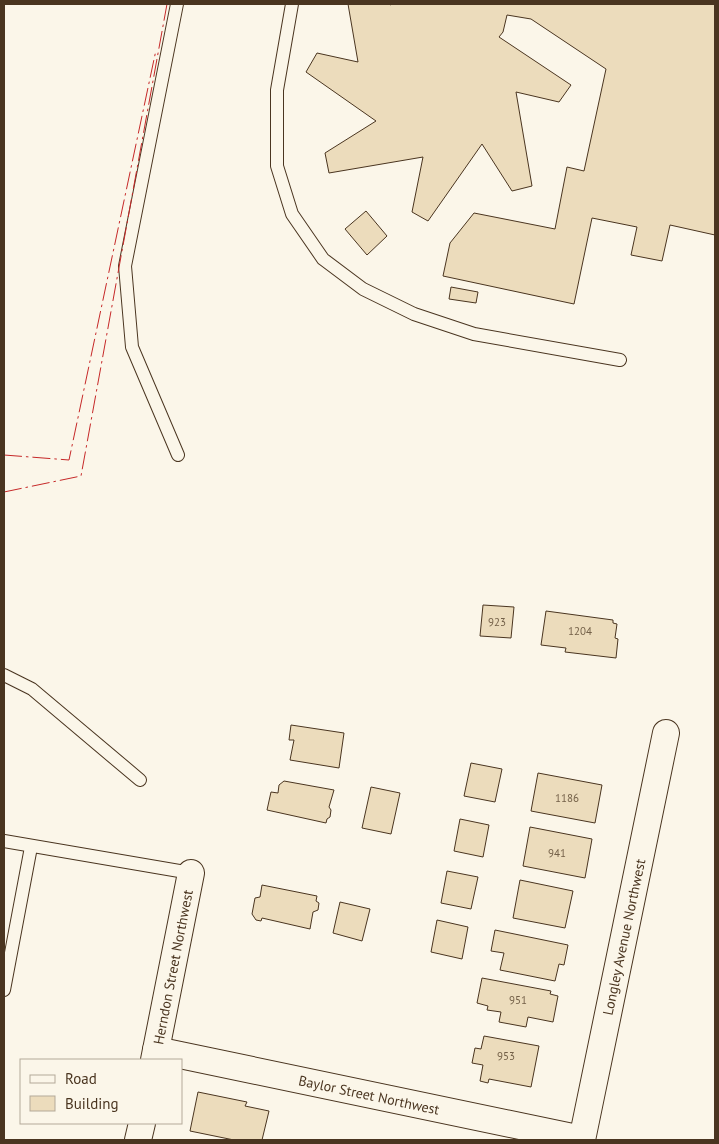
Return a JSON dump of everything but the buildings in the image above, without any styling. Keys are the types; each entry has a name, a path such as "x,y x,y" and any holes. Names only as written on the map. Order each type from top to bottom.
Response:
{"street":[{"name":"Longley Avenue Northwest","path":"582,1139 666,733"},
{"name":"Herndon Street Northwest","path":"155,1055 192,873"},
{"name":"Baylor Street Northwest","path":"155,1055 175,1059"},
{"name":"Baylor Street Northwest","path":"182,1060 582,1139"},
{"path":"138,1140 142,1124"}],"lane":[{"path":"177,4 125,266 132,347 178,455"},
{"path":"292,4 277,90 277,166 292,214 323,259 363,289 414,314 474,334 620,360"},
{"path":"4,675 32,689 140,780"},
{"path":"4,841 192,873"},
{"path":"4,990 31,846"}],"power":[{"path":"4,492 81,476 167,4"},
{"path":"4,455 69,460 156,50"}]}
